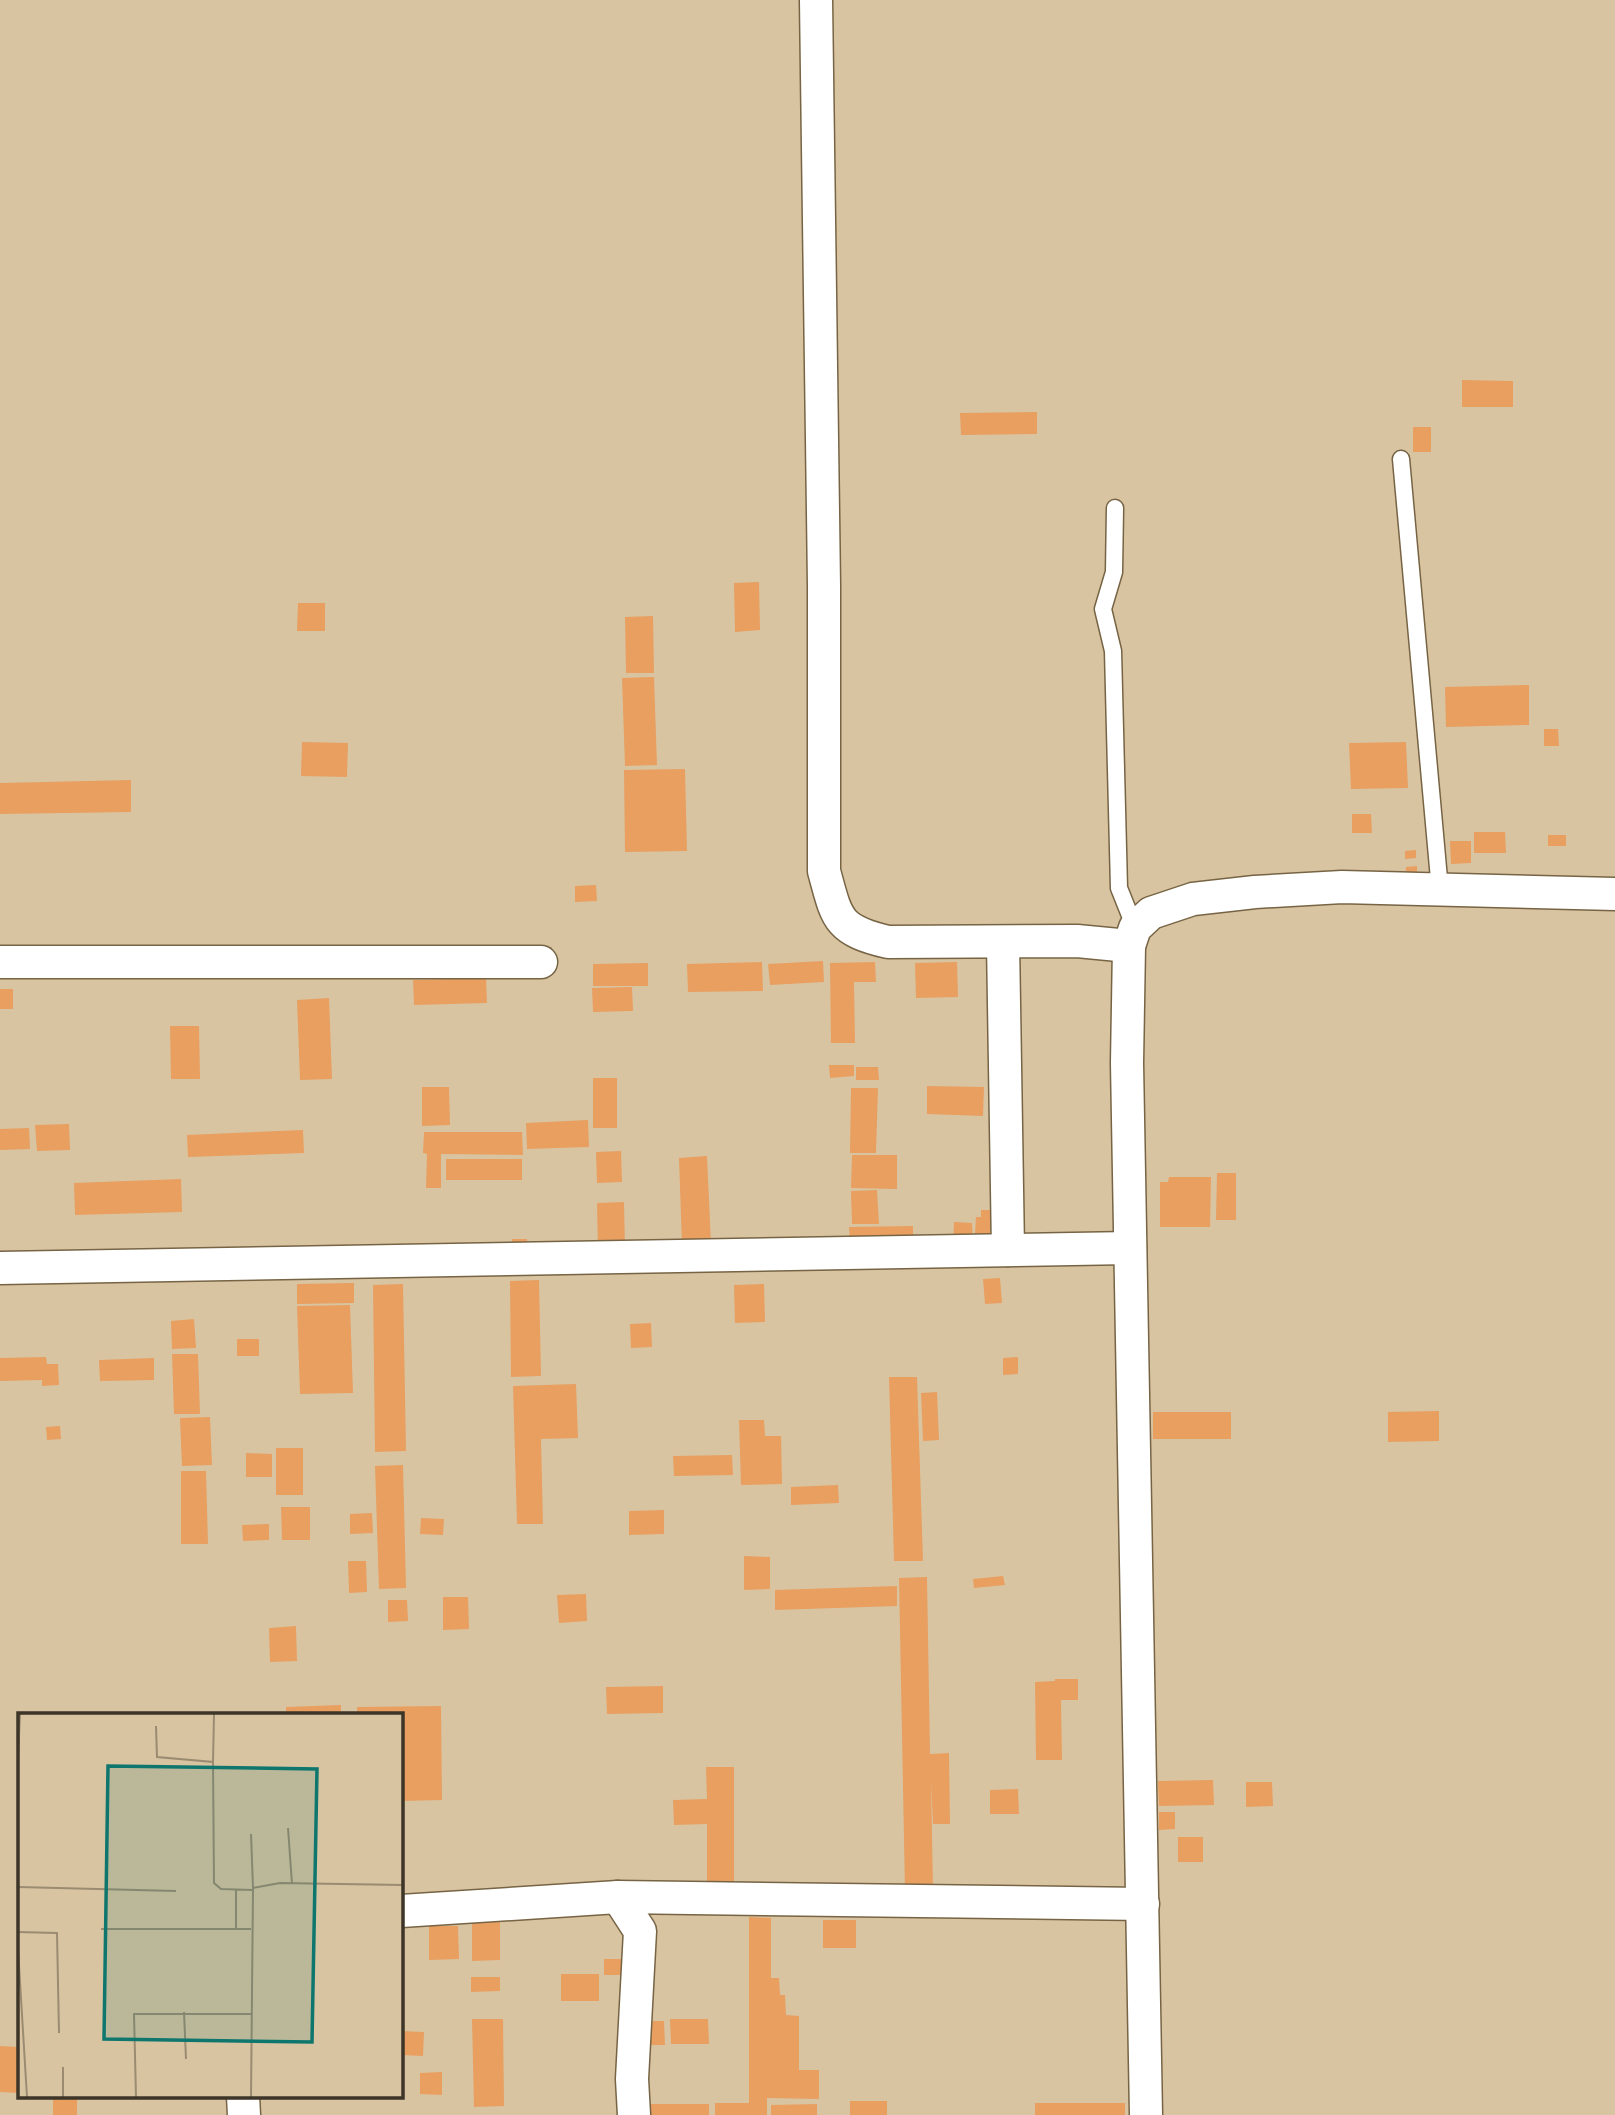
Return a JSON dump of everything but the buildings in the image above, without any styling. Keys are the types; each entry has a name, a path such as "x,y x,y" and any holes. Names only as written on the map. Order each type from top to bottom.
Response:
{"street":[{"path":"816,0 824,586 824,871 838,917 861,936 888,942 1077,941 1132,937"},
{"path":"1146,2115 1127,1063 1132,937 1151,913 1193,899 1255,892 1342,887 1615,894"},
{"path":"1003,942 1008,1250"},
{"path":"0,962 541,962"},
{"path":"0,1268 1130,1248"},
{"path":"402,1911 618,1897 1143,1904"},
{"path":"618,1897 639,1931 632,2080 634,2115"}],"lane":[{"path":"1401,459 1440,890"},
{"path":"1115,508 1114,572 1103,609 1113,651 1119,888 1132,937"}]}
